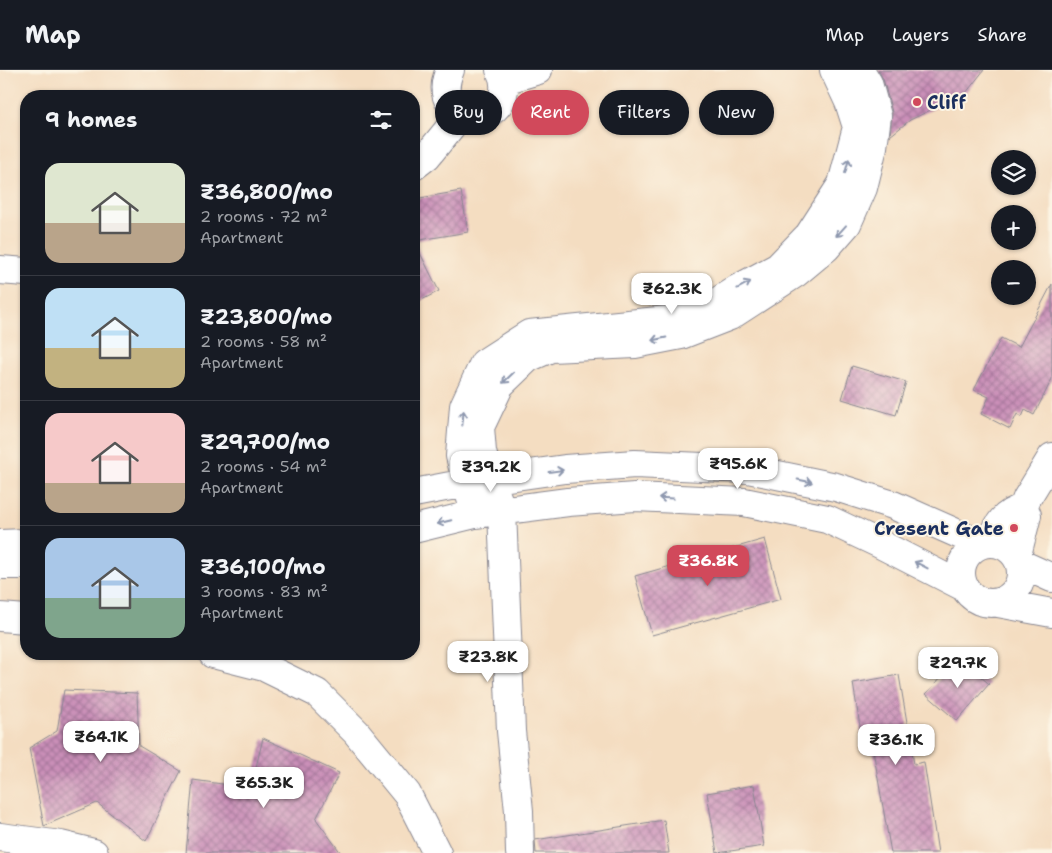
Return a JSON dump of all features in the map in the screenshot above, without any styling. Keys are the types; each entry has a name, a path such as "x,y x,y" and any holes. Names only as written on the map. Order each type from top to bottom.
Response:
{"street":[{"path":"445,90 450,70"},
{"path":"502,98 505,90 502,75 538,70"},
{"path":"520,853 519,811 511,722 502,511 460,456 464,406 484,363 530,334 668,320 706,309 737,289 778,267 809,235 842,184 857,127 834,70"},
{"path":"475,514 482,452 480,427 500,385 528,358 551,348 635,344 681,334 730,316 764,296 796,273 831,242 847,224 863,188 873,147 877,116 868,83 860,70"},
{"path":"420,161 427,156 444,135"},
{"path":"0,270 20,272"},
{"path":"1023,508 1052,457"},
{"path":"420,492 478,481 565,470 635,464 748,469 836,487 893,504 986,543 1001,543 1010,548 1019,560 1052,578"},
{"path":"420,528 475,514 568,502 635,497 744,502 828,519 878,542 964,587"},
{"path":"1023,508 1027,515 1019,560 1022,574 1020,584 1015,593 1008,599 988,603 978,600 970,595 964,587 961,567 965,557 972,549 986,543 1004,518 1012,511 1023,508"},
{"path":"0,544 20,543"},
{"path":"0,565 20,565"},
{"path":"998,602 1052,613"},
{"path":"0,617 20,618"},
{"path":"237,660 264,667 317,693 356,732 408,794 437,853"},
{"path":"0,837 61,845 94,853"}],"building":[{"name":"Cliff","path":"878,70 984,70 962,98 939,106 910,120 890,136 892,112 883,79"},
{"path":"461,191 468,232 420,240 420,198"},
{"path":"420,253 439,291 420,301"},
{"path":"1052,284 1052,379 1034,415 1025,410 1022,417 1017,414 1010,429 981,414 989,397 974,390 1001,338 1019,347"},
{"path":"852,366 906,382 896,415 842,399"},
{"path":"765,539 781,599 652,635 635,576"},
{"path":"959,657 989,684 957,721 926,694"},
{"path":"899,675 914,764 924,762 938,853 891,853 872,744 863,745 853,683"},
{"path":"64,690 137,693 139,746 181,771 146,841 97,803 44,826 29,748 57,731"},
{"path":"263,738 339,773 316,819 341,853 186,853 193,780 251,788"},
{"path":"754,785 764,846 717,853 707,793"},
{"path":"664,820 669,853 536,853 535,840"}],"place":[{"name":"Cliff","path":"917,102"},
{"name":"Cresent Gate","path":"1014,528"}]}
